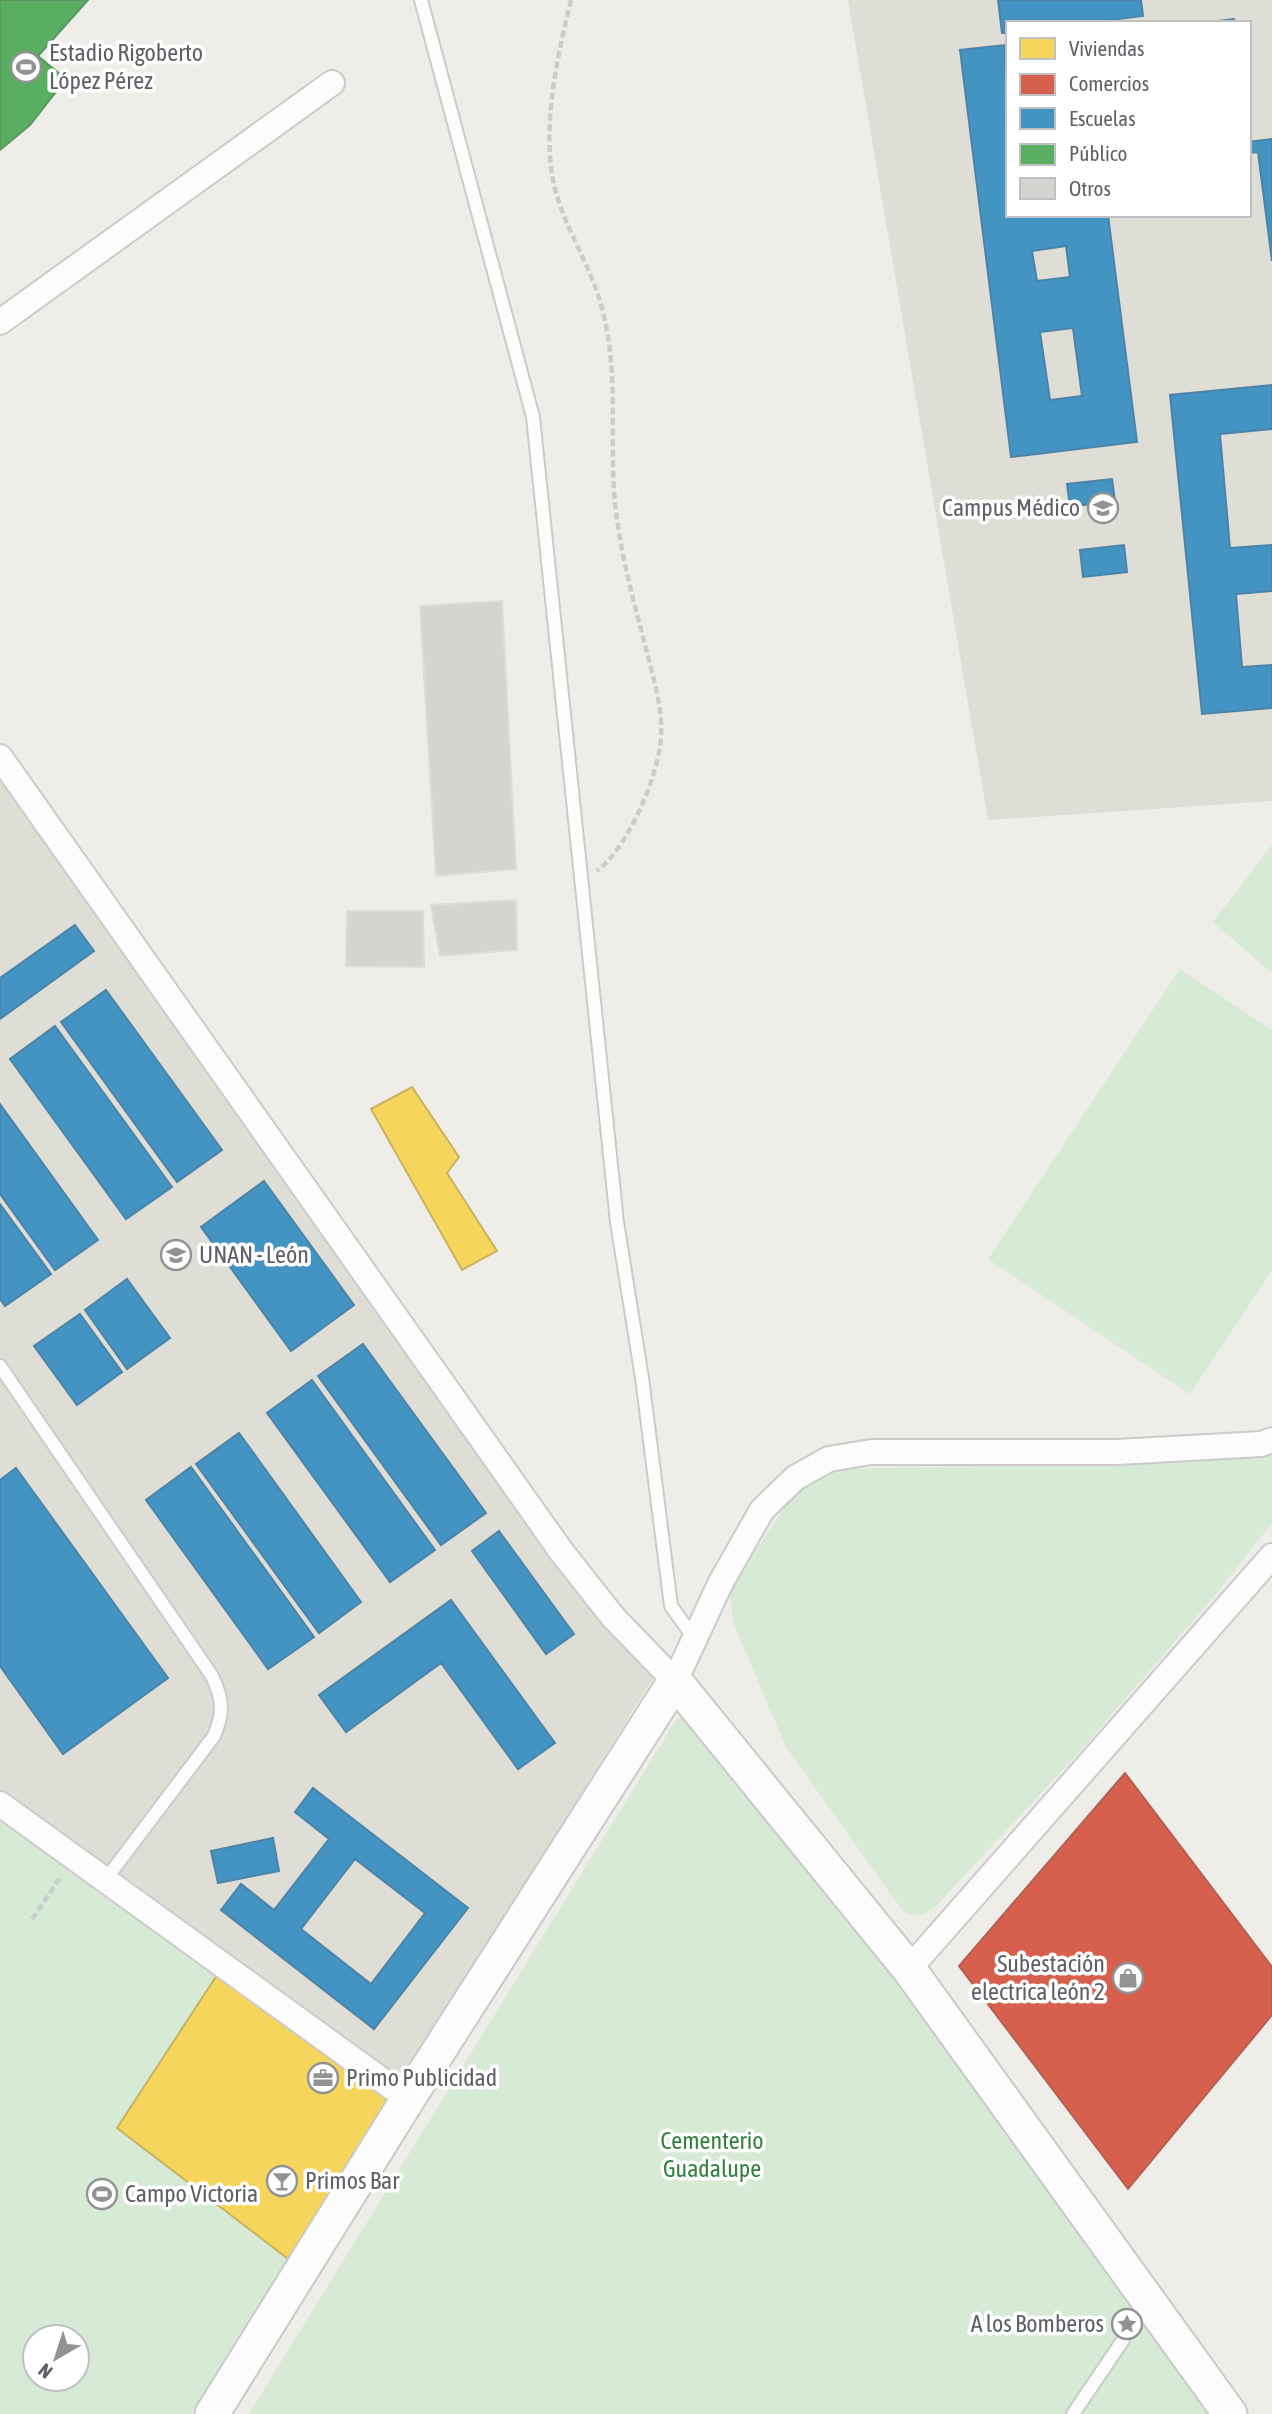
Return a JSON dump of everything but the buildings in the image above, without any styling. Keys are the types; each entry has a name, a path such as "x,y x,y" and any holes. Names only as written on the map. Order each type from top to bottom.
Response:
{"street":[{"path":"0,322 332,83"},
{"path":"0,757 561,1551 613,1617 675,1681 909,1969 1230,2414"},
{"path":"212,2414 408,2099 675,1681 720,1584 762,1510 795,1478 829,1459 871,1452 1117,1452 1261,1444 1272,1440"},
{"path":"909,1969 1272,1556"},
{"path":"0,1804 408,2099"}],"lane":[{"path":"421,0 533,417 617,1222 642,1378 671,1606 694,1638"},
{"path":"0,1366 212,1675 221,1696 223,1717 214,1736 106,1880"},
{"path":"1073,2414 1123,2340"}],"path":[{"path":"571,0 553,75 551,168 573,240 600,300 613,364 614,491 624,561 659,703 660,746 638,814 624,843 605,864 582,882"},
{"path":"32,1919 74,1857"}],"shaded area":[{"name":"Campus Médico","path":"848,0 1272,0 1272,801 988,820"},
{"name":"UNAN - León","path":"0,757 660,1667 396,2090 0,1804"}],"green space":[{"path":"1272,845 1272,973 1213,922"},
{"path":"1180,969 1272,1030 1272,1270 1190,1394 988,1259"},
{"path":"1272,1455 1272,1523 1211,1600 1080,1751 933,1909 917,1916 903,1911 786,1747 733,1622 729,1591 800,1484 842,1469 1177,1462"},
{"name":"Cementerio Guadalupe","path":"697,1703 1210,2414 249,2414 676,1720"},
{"name":"Campo Victoria","path":"0,1815 219,1972 117,2127 291,2261 191,2414 0,2414"}],"place":[{"name":"Estadio Rigoberto López Pérez","path":"26,67"},
{"name":"Campus Médico","path":"1103,508"},
{"name":"UNAN - León","path":"176,1255"},
{"name":"Subestación electrica león 2","path":"1128,1978"},
{"name":"Primo Publicidad","path":"323,2078"},
{"name":"Primos Bar","path":"282,2181"},
{"name":"Campo Victoria","path":"102,2194"},
{"name":"A los Bomberos","path":"1127,2324"}]}
